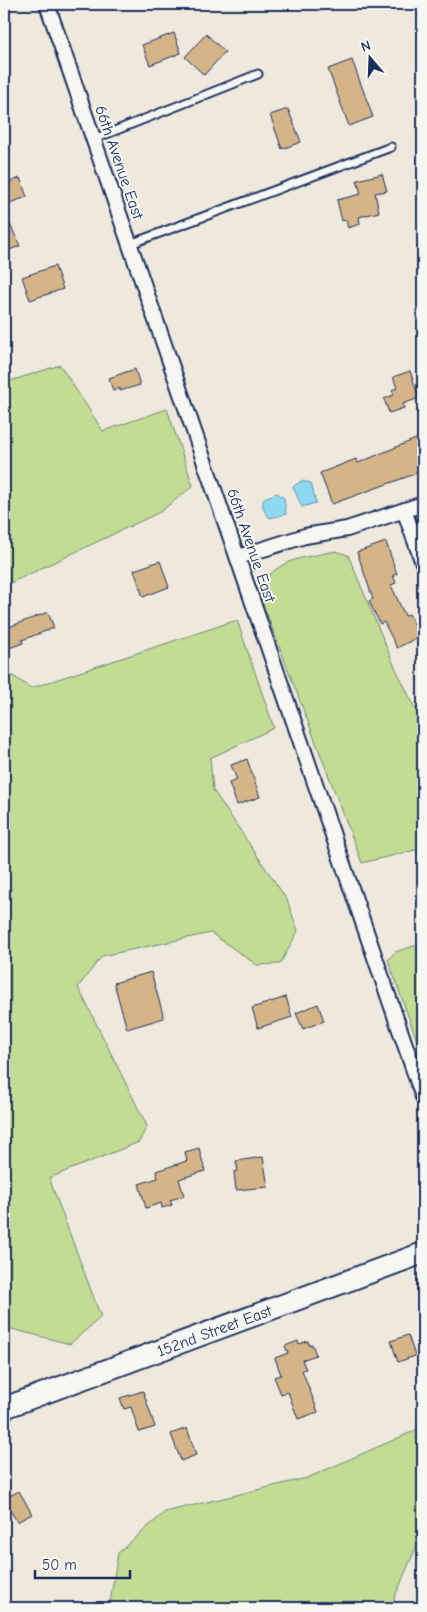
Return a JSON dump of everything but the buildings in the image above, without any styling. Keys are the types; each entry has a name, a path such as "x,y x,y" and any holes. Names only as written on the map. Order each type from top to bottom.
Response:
{"street":[{"name":"66th Avenue East","path":"47,4 423,1098"},
{"path":"238,557 305,536 347,529 423,504"},
{"path":"404,510 423,563"},
{"name":"152nd Street East","path":"4,1408 423,1253"}],"lane":[{"path":"94,139 258,74"},
{"path":"130,244 391,147"}],"green space":[{"path":"60,365 103,431 167,409 193,486 160,512 4,586 4,383"},
{"path":"335,551 348,555 394,665 423,724 423,848 362,863 258,591 273,572 291,561"},
{"path":"237,620 274,728 210,758 213,790 287,900 298,931 280,964 257,965 211,933 102,956 78,987 147,1126 139,1142 49,1178 101,1317 70,1344 4,1327 4,670 31,688"},
{"path":"423,943 423,1057 388,960 395,952"},
{"path":"423,1427 423,1531 394,1599 396,1608 109,1608 118,1553 165,1512 307,1478"}],"water":[{"path":"301,481 311,483 316,503 302,507 293,487"},
{"path":"277,493 284,498 286,514 270,518 266,514 263,501 264,498"}]}
